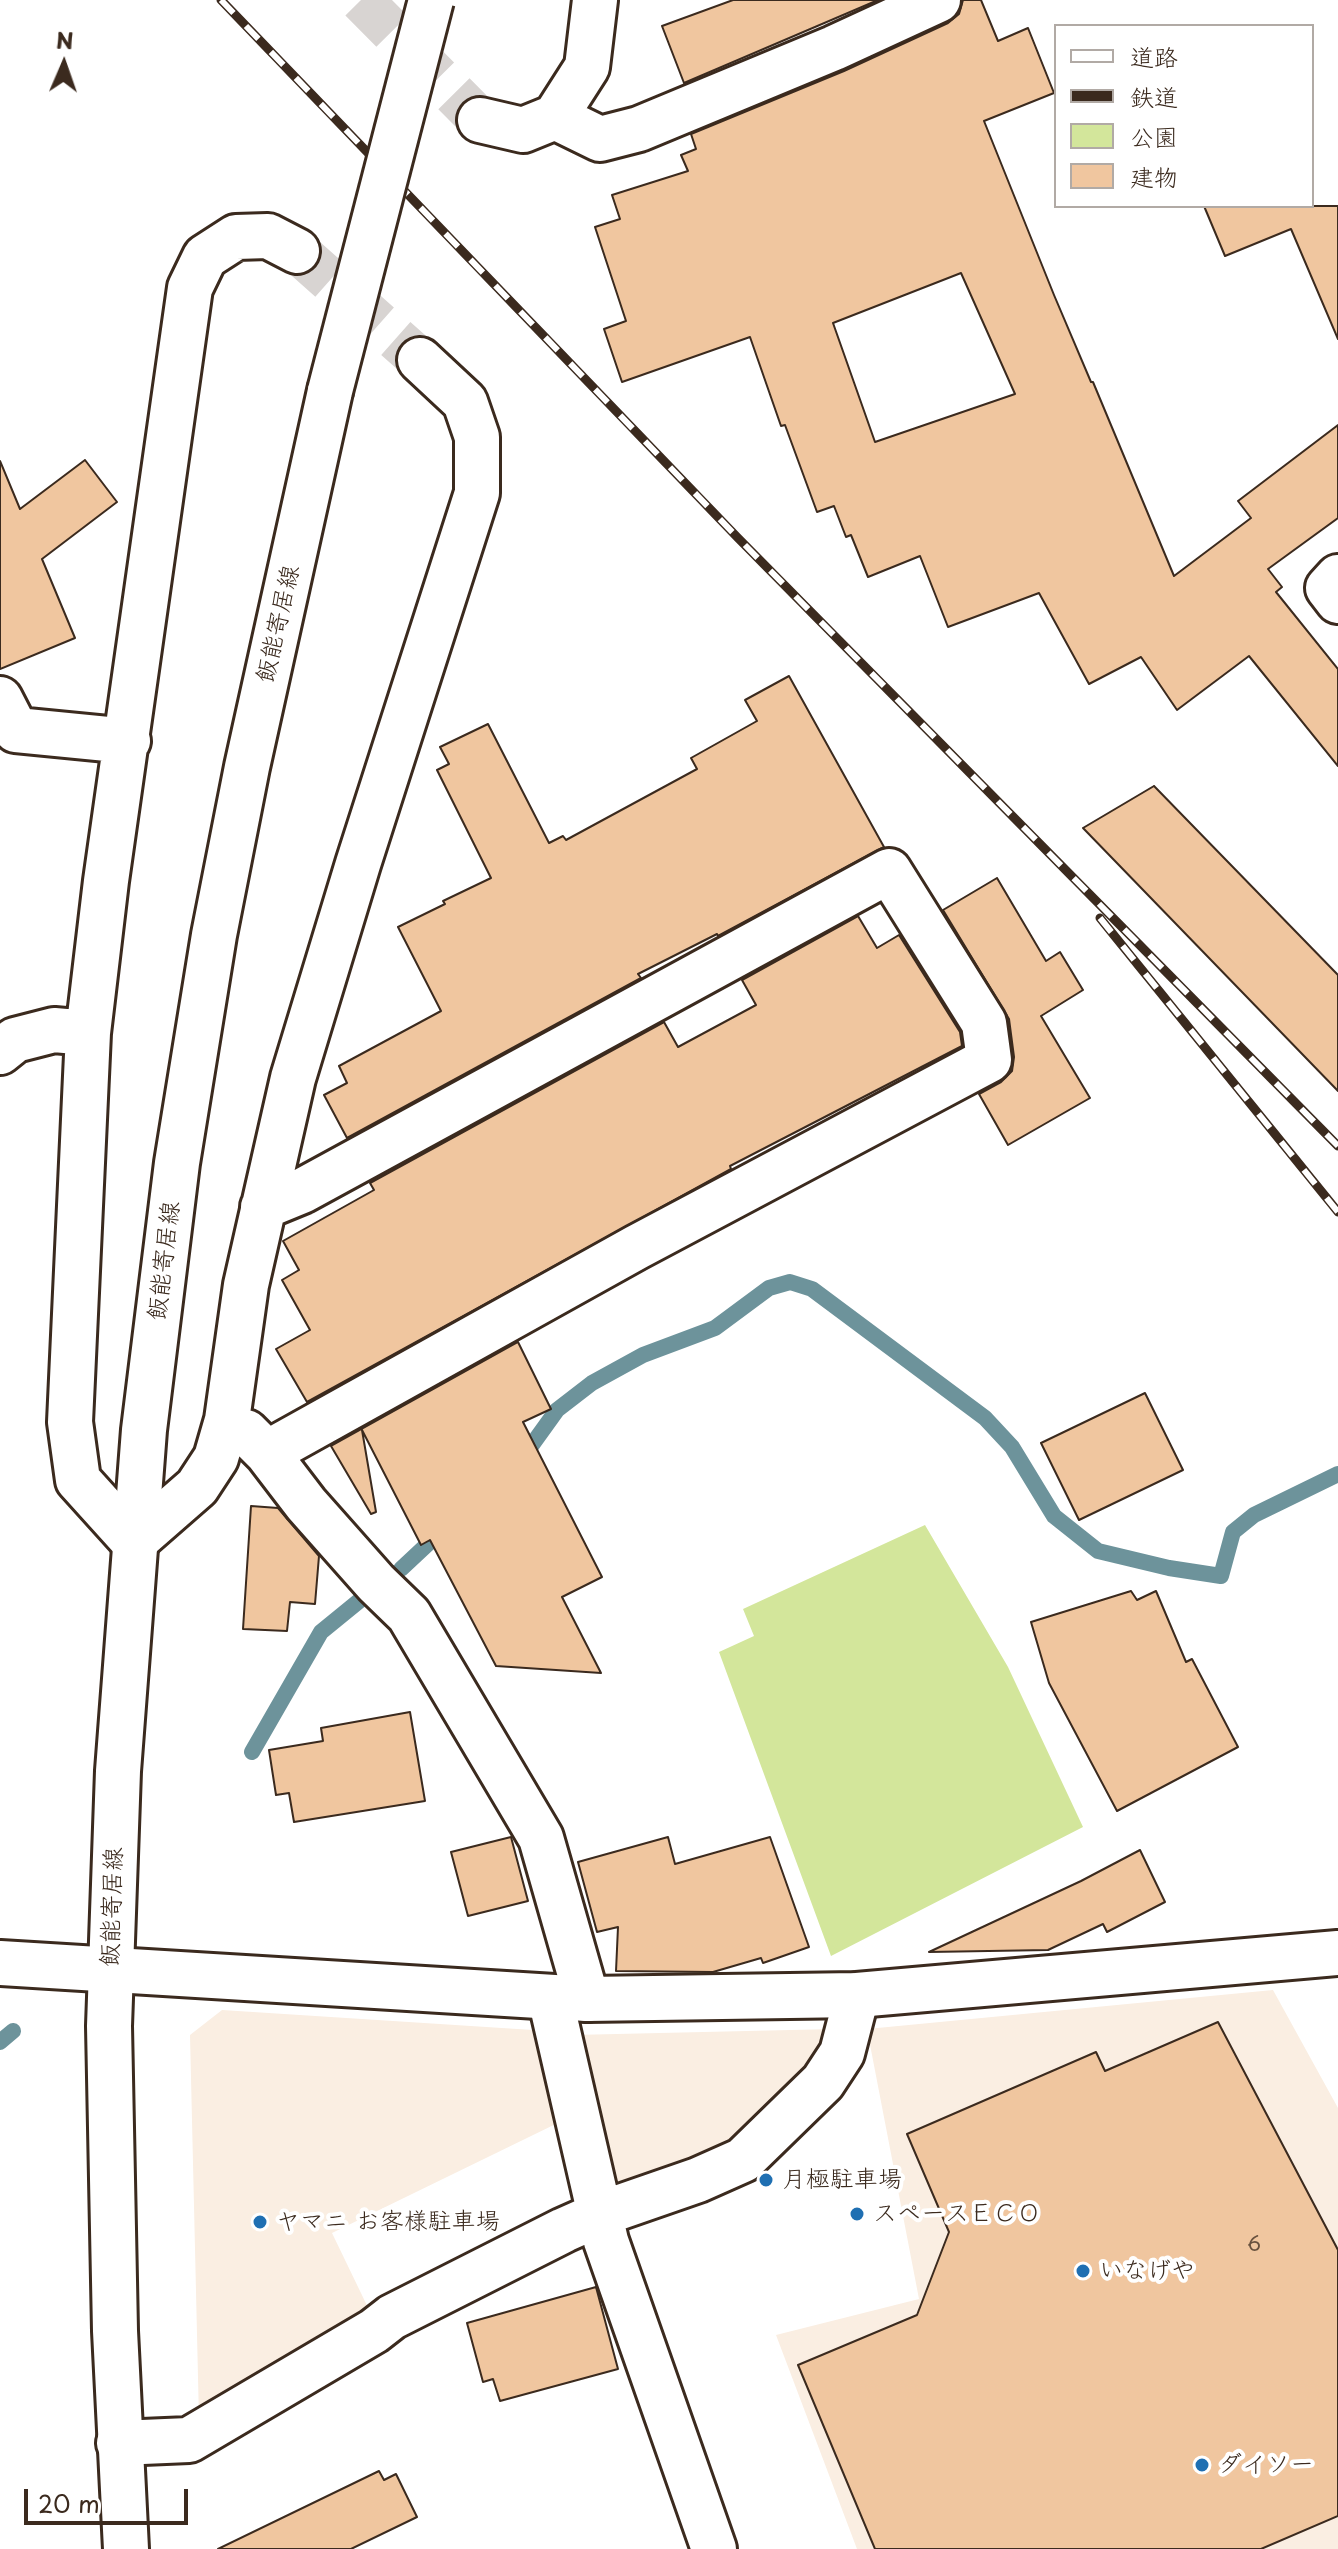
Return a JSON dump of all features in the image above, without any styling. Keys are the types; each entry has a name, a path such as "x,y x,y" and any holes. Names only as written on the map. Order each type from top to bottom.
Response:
{"street":[{"name":"飯能寄居線","path":"126,2549 119,2443 110,2127 111,1969 118,1771 145,1415 177,1163 212,949 247,767 330,391 431,0"},
{"path":"480,120 523,130 555,117 587,67 595,0"},
{"path":"555,117 600,139 639,129 834,48 938,0"},
{"path":"297,251 268,236 236,237 205,257 190,288 106,881 88,1033 70,1422 78,1480 134,1542 197,1487 216,1458 227,1420 246,1285 293,1078 477,493 477,437 465,402 420,360"},
{"path":"1338,577 1328,588 1338,601"},
{"path":"0,699 16,730 128,741"},
{"path":"263,1207 302,1191 889,871 984,1023 989,1060 637,1247 267,1453"},
{"path":"0,1052 15,1040 54,1030 88,1033"},
{"path":"227,1420 252,1436 306,1504 409,1615 541,1838 606,2241 714,2549"},
{"path":"0,1963 569,1998 857,1995 1338,1953"},
{"path":"119,2443 189,2440 374,2331 392,2317 600,2214 698,2180 743,2160 823,2082 842,2053 857,1995"}],"shaded area":[{"path":"1273,1990 1338,2108 1338,2549 857,2549 776,2335 919,2299 867,2029"},
{"path":"222,2010 533,2030 543,2036 566,2119 332,2233 373,2318 199,2420 190,2035"},
{"path":"834,2029 832,2039 736,2151 609,2200 573,2035"}],"green space":[{"path":"925,1525 1008,1667 1083,1827 831,1956 719,1652 754,1636 743,1609"}],"building":[{"path":"733,0 878,0 684,83 662,26"},
{"path":"963,0 981,0 998,41 1028,28 1054,93 984,121 1054,295 1174,576 1251,518 1238,501 1338,425 1338,518 1268,569 1282,587 1276,592 1338,669 1338,766 1249,656 1177,710 1141,657 1089,684 1039,593 948,627 920,556 868,577 851,535 846,537 834,506 817,512 785,425 781,426 750,337 622,382 604,329 626,321 595,227 620,219 612,195 688,171 681,155 696,149 691,134 844,71 948,23 959,14","holes":["961,273 1015,394 875,442 833,323"]},
{"path":"1338,206 1338,339 1291,229 1225,256 1205,208"},
{"path":"85,460 117,502 42,559 75,638 0,669 0,461 20,509"},
{"path":"789,676 884,847 718,936 638,974 641,978 347,1138 324,1095 347,1083 339,1066 441,1011 398,927 491,878 437,770 449,764 440,747 488,724 549,843 563,836 566,840 697,769 691,758 757,721 745,700"},
{"path":"1154,786 1338,975 1338,1091 1083,828"},
{"path":"997,878 1046,961 1060,952 1083,990 1041,1016 1090,1098 1008,1145 979,1094 1001,1082 1012,1071 1014,1057 1009,1019 943,910"},
{"path":"858,916 877,948 899,935 960,1032 962,1046 730,1166 731,1169 307,1402 276,1349 310,1330 282,1280 299,1270 283,1241 374,1190 370,1183 664,1022 678,1047 756,1005 742,980"},
{"path":"518,1342 551,1409 523,1422 602,1577 562,1597 601,1673 496,1666 430,1540 421,1545 362,1430 376,1512 371,1514 331,1446"},
{"path":"1145,1393 1183,1470 1079,1520 1041,1443"},
{"path":"251,1506 278,1508 319,1556 315,1604 290,1602 287,1631 243,1629"},
{"path":"1131,1591 1137,1600 1156,1591 1186,1662 1192,1659 1238,1747 1117,1811 1049,1683 1031,1622"},
{"path":"410,1712 425,1801 294,1822 289,1793 276,1795 269,1750 323,1741 321,1728"},
{"path":"511,1837 528,1901 468,1916 451,1852"},
{"path":"668,1837 675,1864 770,1837 809,1947 763,1963 761,1958 713,1972 616,1971 618,1927 597,1932 578,1862"},
{"path":"1140,1850 1165,1902 1107,1932 1103,1924 1048,1950 929,1952 1081,1881"},
{"path":"1218,2022 1338,2250 1338,2516 1261,2549 875,2549 798,2365 917,2315 949,2232 907,2134 1096,2052 1105,2071"},
{"path":"596,2287 618,2369 500,2401 493,2379 483,2382 467,2323"},
{"path":"379,2471 384,2480 396,2474 417,2517 351,2549 218,2549"}],"waterway":[{"path":"521,1460 557,1410 592,1383 643,1355 715,1328 769,1288 790,1282 812,1289 985,1418 1012,1447 1054,1516 1098,1551 1169,1568 1221,1576 1233,1532 1254,1515 1338,1474"},
{"path":"401,1569 447,1526"},
{"path":"252,1752 321,1632 359,1601"},
{"path":"0,2042 13,2031"}],"tunnel":[{"path":"361,0 480,120"},
{"path":"297,251 420,360"}],"railway":[{"path":"221,0 738,538 1338,1146"},
{"path":"1100,918 1338,1212"}],"place":[{"name":"月極駐車場","path":"766,2180"},
{"name":"スペースＥＣＯ","path":"857,2214"},
{"name":"ヤマニ お客様駐車場","path":"260,2222"},
{"name":"いなげや","path":"1083,2271"},
{"name":"ダイソー","path":"1202,2465"}]}
